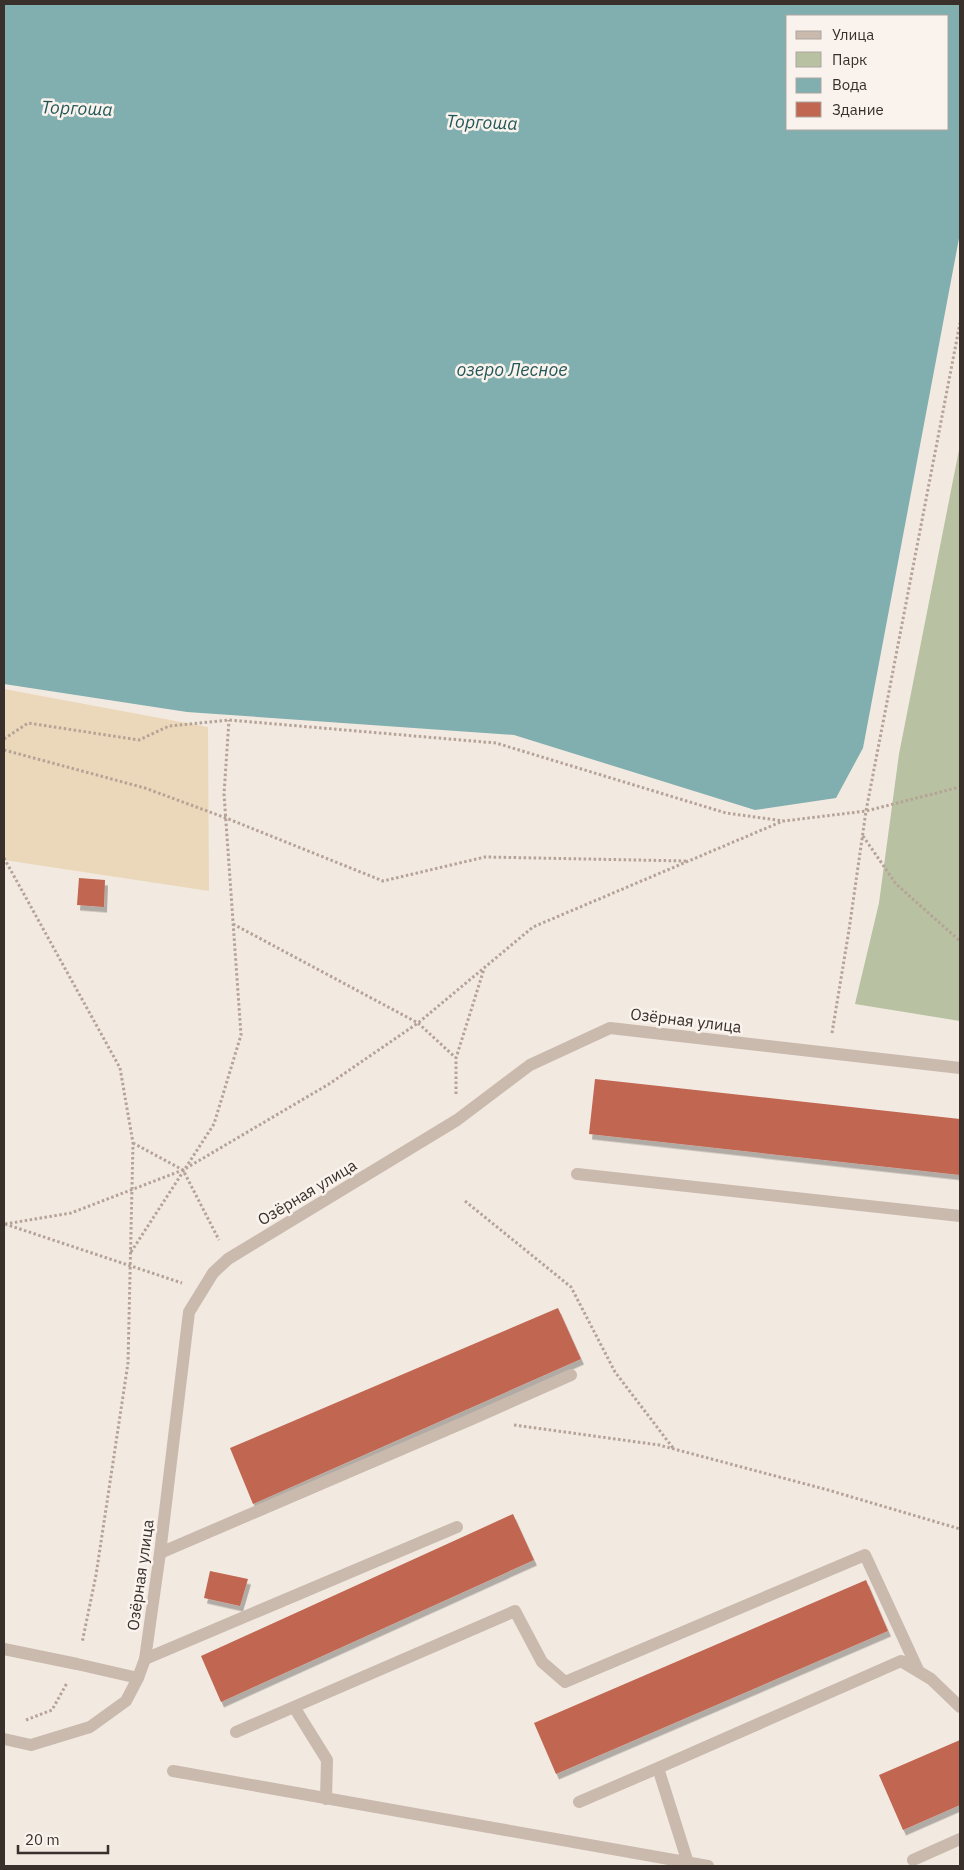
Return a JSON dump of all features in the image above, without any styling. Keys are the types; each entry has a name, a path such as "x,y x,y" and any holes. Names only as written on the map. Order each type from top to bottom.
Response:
{"street":[{"name":"Озёрная улица","path":"4,1740 31,1745 90,1727 126,1701 138,1678 145,1659 160,1553 189,1312 213,1273 228,1259 457,1120 530,1065 610,1028 960,1068"},
{"path":"576,1174 960,1216"},
{"path":"160,1553 571,1375"},
{"path":"145,1659 457,1528"},
{"path":"236,1732 516,1611 542,1662 565,1682 865,1555 919,1672"},
{"path":"4,1649 138,1678"},
{"path":"579,1802 901,1661 931,1679 960,1707"},
{"path":"294,1707 327,1760 326,1799"},
{"path":"658,1768 688,1863"},
{"path":"173,1771 708,1866"},
{"path":"913,1860 960,1839"}],"path":[{"path":"828,1054 849,930 866,811 960,323"},
{"path":"4,739 28,723 139,740 169,726 229,720 496,743 726,813 784,821 866,811 960,787"},
{"path":"131,1252 214,1124 241,1035 224,794 229,720"},
{"path":"4,750 145,788 226,818 383,881 485,857 690,861"},
{"path":"4,1224 71,1213 183,1170 328,1084 418,1023 533,927 784,821"},
{"path":"863,835 896,884 960,941"},
{"path":"4,858 120,1068 132,1143 128,1363 96,1575 77,1664 52,1710 17,1723"},
{"path":"232,924 418,1023 456,1058"},
{"path":"457,1120 456,1058 484,967"},
{"path":"132,1143 183,1170 228,1259"},
{"path":"465,1201 572,1287 615,1372 674,1449"},
{"path":"4,1224 202,1289"},
{"path":"512,1425 659,1445 828,1490 960,1529"}],"green space":[{"path":"960,445 960,1021 855,1004 879,903 899,754"}],"sand":[{"path":"4,689 208,727 209,891 4,860"}],"water":[{"name":"озеро Лесное","path":"4,4 960,4 960,233 863,748 836,798 755,810 514,735 187,712 4,684"}],"building":[{"path":"79,878 105,880 104,907 77,905"},
{"path":"595,1079 960,1119 960,1175 589,1134"},
{"path":"558,1308 581,1359 253,1504 230,1448"},
{"path":"513,1514 534,1560 221,1702 201,1656"},
{"path":"210,1571 248,1579 240,1606 204,1598"},
{"path":"866,1580 888,1631 556,1774 534,1723"},
{"path":"960,1740 960,1805 903,1830 879,1775"}],"water label":[{"name":"Торгоша","path":"77,108"},
{"name":"Торгоша","path":"482,122"}]}
